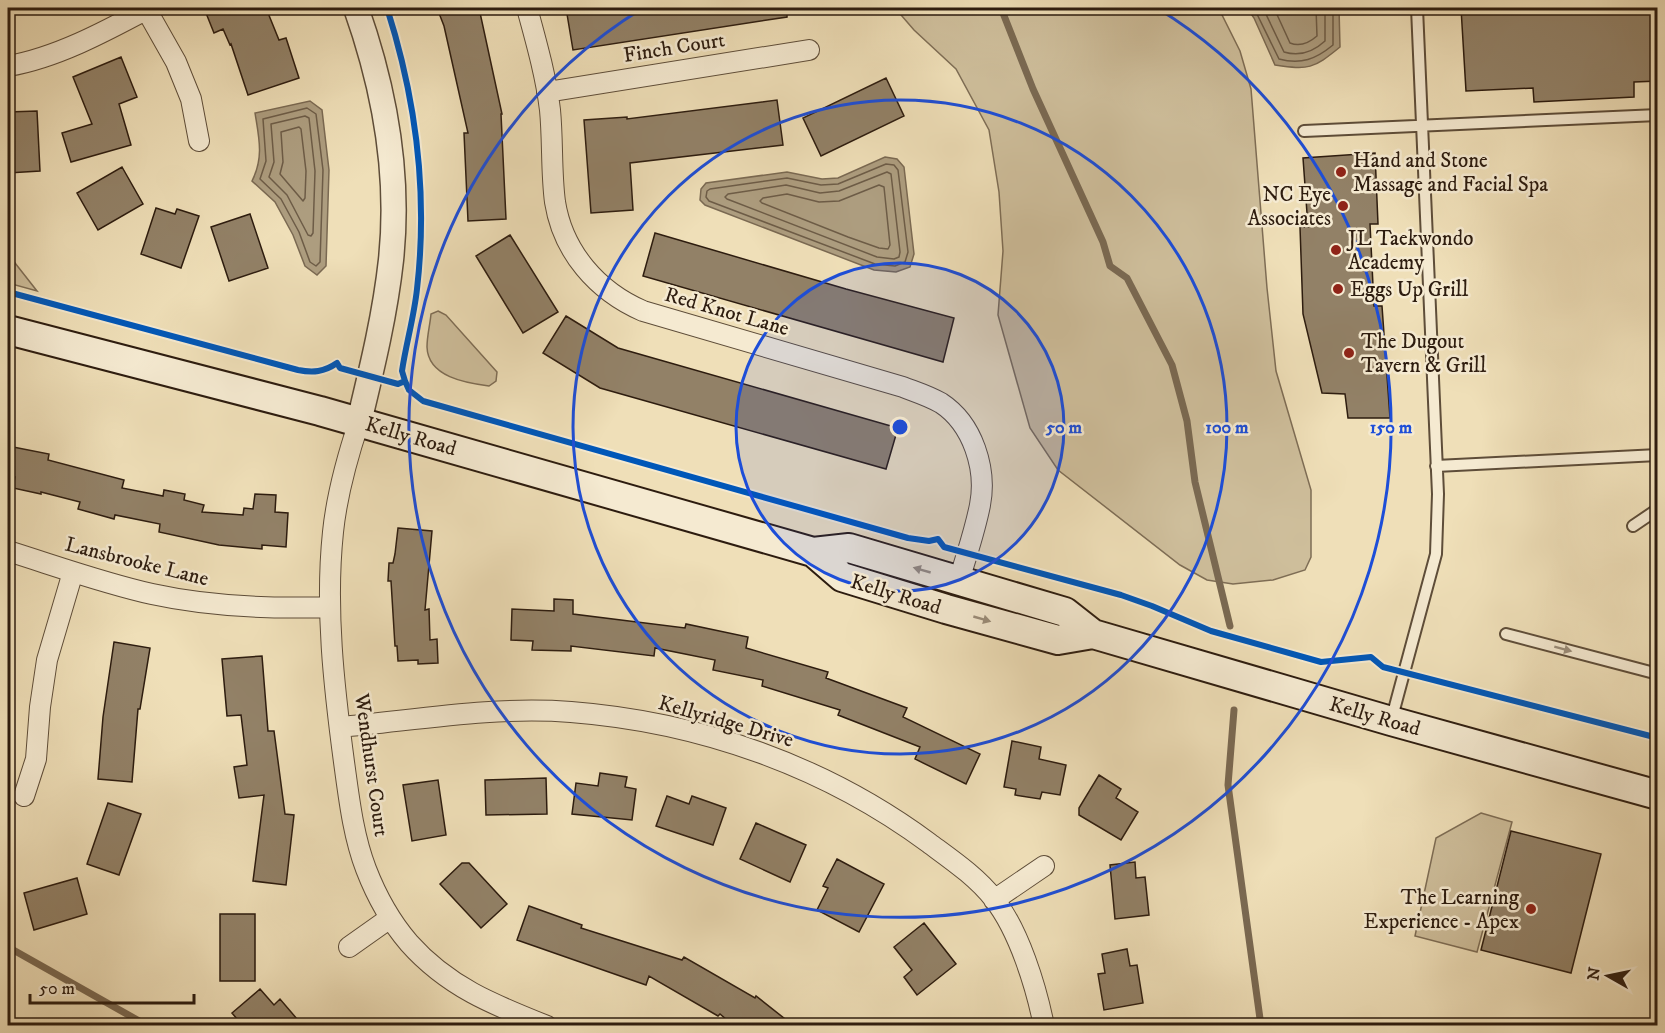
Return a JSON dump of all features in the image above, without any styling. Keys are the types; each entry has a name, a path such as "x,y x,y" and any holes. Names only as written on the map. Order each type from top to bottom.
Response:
{"main road":[{"name":"Kelly Road","path":"8,330 359,422 813,552 849,548 1065,612 1093,634 1391,721 1658,795"},
{"name":"Kelly Road","path":"813,552 842,577 946,609 1058,640 1093,634"}],"street":[{"path":"8,66 33,61 58,52 147,8 180,71 191,99 199,141"},
{"path":"356,8 383,102 392,184 391,257 387,294 359,422"},
{"name":"Red Knot Lane","path":"527,8 549,110 555,204 563,230 577,260 591,277 615,297 636,308 921,393 943,404 958,419 975,448 982,486 980,505 959,581"},
{"name":"Finch Court","path":"546,92 809,50"},
{"name":"Wendhurst Court","path":"359,422 345,465 338,498 333,533 330,607 340,727 351,810 366,869 390,918 410,944 460,987 491,1004 548,1026"},
{"name":"Lansbrooke Lane","path":"8,551 153,594 268,609 330,607"},
{"path":"24,796 36,759 47,660 73,572"},
{"name":"Kellyridge Drive","path":"340,727 473,713 528,711 609,716 701,734 756,750 806,771 895,818 959,865 994,900 1025,958 1044,1026"},
{"path":"994,900 1044,866"},
{"path":"349,947 390,918"}],"lane":[{"path":"1391,721 1436,554 1438,494 1417,8"},
{"path":"1304,131 1658,116"},
{"path":"1436,466 1658,455"},
{"path":"1633,526 1658,509"},
{"path":"1506,634 1658,674"}],"shaded area":[{"path":"895,8 1216,8 1222,15 1240,51 1251,89 1276,371 1311,490 1311,557 1305,570 1273,580 1233,584 1207,580 1180,565 1058,470 1030,428 998,315 1003,251 999,192 989,130 956,69 914,30"},
{"path":"8,254 37,291 8,283"},
{"path":"438,311 446,315 497,372 496,381 489,386 470,383 450,377 434,365 429,357 427,343 431,314"},
{"path":"1481,813 1512,822 1477,952 1415,936 1436,838"}],"water":[{"path":"1247,8 1339,8 1340,47 1317,64 1310,66 1275,65 1254,18"},
{"path":"310,101 322,110 329,170 326,266 317,275 305,266 293,235 275,202 252,181 259,156 255,113"},
{"path":"885,157 897,159 904,167 914,254 910,267 896,272 874,270 705,205 700,200 701,189 706,183 787,172 822,179 838,178"}],"building":[{"path":"204,8 266,8 279,40 286,38 299,78 248,95 231,44 223,29 214,33"},
{"path":"437,8 479,8 502,114 506,219 468,221 464,133 468,133 444,26"},
{"path":"566,8 787,8 787,17 573,50"},
{"path":"1461,8 1658,8 1658,81 1634,82 1634,97 1534,102 1533,88 1466,91"},
{"path":"121,57 137,97 119,104 131,145 71,162 62,133 92,124 73,77"},
{"path":"886,78 904,116 821,156 803,118"},
{"path":"777,100 783,145 630,163 633,210 591,213 584,120 627,117 627,119"},
{"path":"37,111 40,171 8,173 8,112"},
{"path":"1375,153 1378,224 1370,224 1374,306 1382,306 1390,418 1348,418 1345,394 1322,393 1303,314 1300,227 1308,227 1303,158"},
{"path":"122,167 143,204 98,230 77,193"},
{"path":"156,208 175,214 177,209 199,216 181,268 141,254"},
{"path":"250,214 268,268 229,281 211,227"},
{"path":"655,233 954,318 943,362 643,276"},
{"path":"510,235 558,312 523,333 476,256"},
{"path":"566,316 618,348 898,428 886,469 600,388 543,353"},
{"path":"8,446 49,454 48,460 124,480 122,488 163,496 164,490 185,494 184,500 204,505 202,512 243,515 244,508 253,509 255,494 276,495 275,512 288,513 286,547 262,545 262,549 219,545 159,532 160,524 115,515 114,519 78,509 80,502 41,492 41,494 13,488 15,477 8,476"},
{"path":"398,528 432,531 425,610 429,609 430,640 437,639 438,663 418,664 418,660 398,661 391,581 388,581 389,563 393,563"},
{"path":"554,599 573,600 573,614 685,628 686,624 748,637 746,648 828,672 826,678 907,708 903,717 980,754 966,784 915,759 920,747 838,715 840,710 762,686 763,680 713,670 715,660 655,648 654,656 571,646 571,651 532,650 533,641 511,640 512,609 554,611"},
{"path":"114,642 150,648 140,709 138,709 132,782 98,779 103,717"},
{"path":"262,656 268,731 274,731 285,814 294,815 286,885 253,881 264,795 239,798 234,767 247,765 241,715 227,716 222,659"},
{"path":"1012,741 1041,747 1039,759 1066,765 1060,795 1042,792 1040,799 1015,795 1016,789 1004,787"},
{"path":"600,773 627,777 625,787 636,789 632,820 572,814 576,783 598,786"},
{"path":"1099,775 1121,789 1116,798 1138,812 1121,840 1079,815 1079,808"},
{"path":"546,778 547,814 486,815 485,780"},
{"path":"438,780 446,835 412,841 403,785"},
{"path":"667,796 689,804 692,796 726,808 713,845 656,826"},
{"path":"108,803 141,814 119,875 87,864"},
{"path":"756,823 806,845 790,882 740,859"},
{"path":"1511,831 1601,854 1571,973 1481,950"},
{"path":"837,859 884,884 859,932 817,910 828,888 823,886"},
{"path":"1135,862 1136,878 1145,877 1149,915 1115,919 1110,865"},
{"path":"462,863 469,863 507,904 481,928 440,884"},
{"path":"77,878 87,914 34,930 24,893"},
{"path":"529,906 582,925 581,928 682,960 684,957 755,998 756,996 794,1026 734,1026 720,1014 718,1016 649,976 646,985 517,940"},
{"path":"220,914 255,914 255,981 220,981"},
{"path":"924,923 956,964 917,995 904,977 912,970 894,947"},
{"path":"1127,949 1130,966 1137,965 1143,1003 1104,1010 1098,974 1105,973 1102,954"},
{"path":"260,989 274,1005 280,999 303,1026 243,1026 232,1013"}],"waterway":[{"path":"1001,8 1033,89 1103,242 1110,266 1127,278 1172,365 1187,421 1195,482 1230,626"},
{"path":"1234,710 1228,785 1261,1026"},
{"path":"8,947 148,1026"}],"cycle path":[{"path":"387,8 412,112 420,182 420,253 416,299 402,371 405,381"},
{"path":"8,292 298,370 318,371 337,363 340,368 398,384 405,381 409,390 423,401 908,538 929,541 938,539 944,547 1121,595 1211,631 1321,662 1371,657 1383,667 1658,738"}],"place":[{"name":"Hand and Stone Massage and Facial Spa","path":"1341,172"},
{"name":"NC Eye Associates","path":"1343,206"},
{"name":"JL Taekwondo Academy","path":"1336,250"},
{"name":"Eggs Up Grill","path":"1338,289"},
{"name":"The Dugout Tavern & Grill","path":"1349,353"},
{"name":"The Learning Experience - Apex","path":"1531,909"}]}
